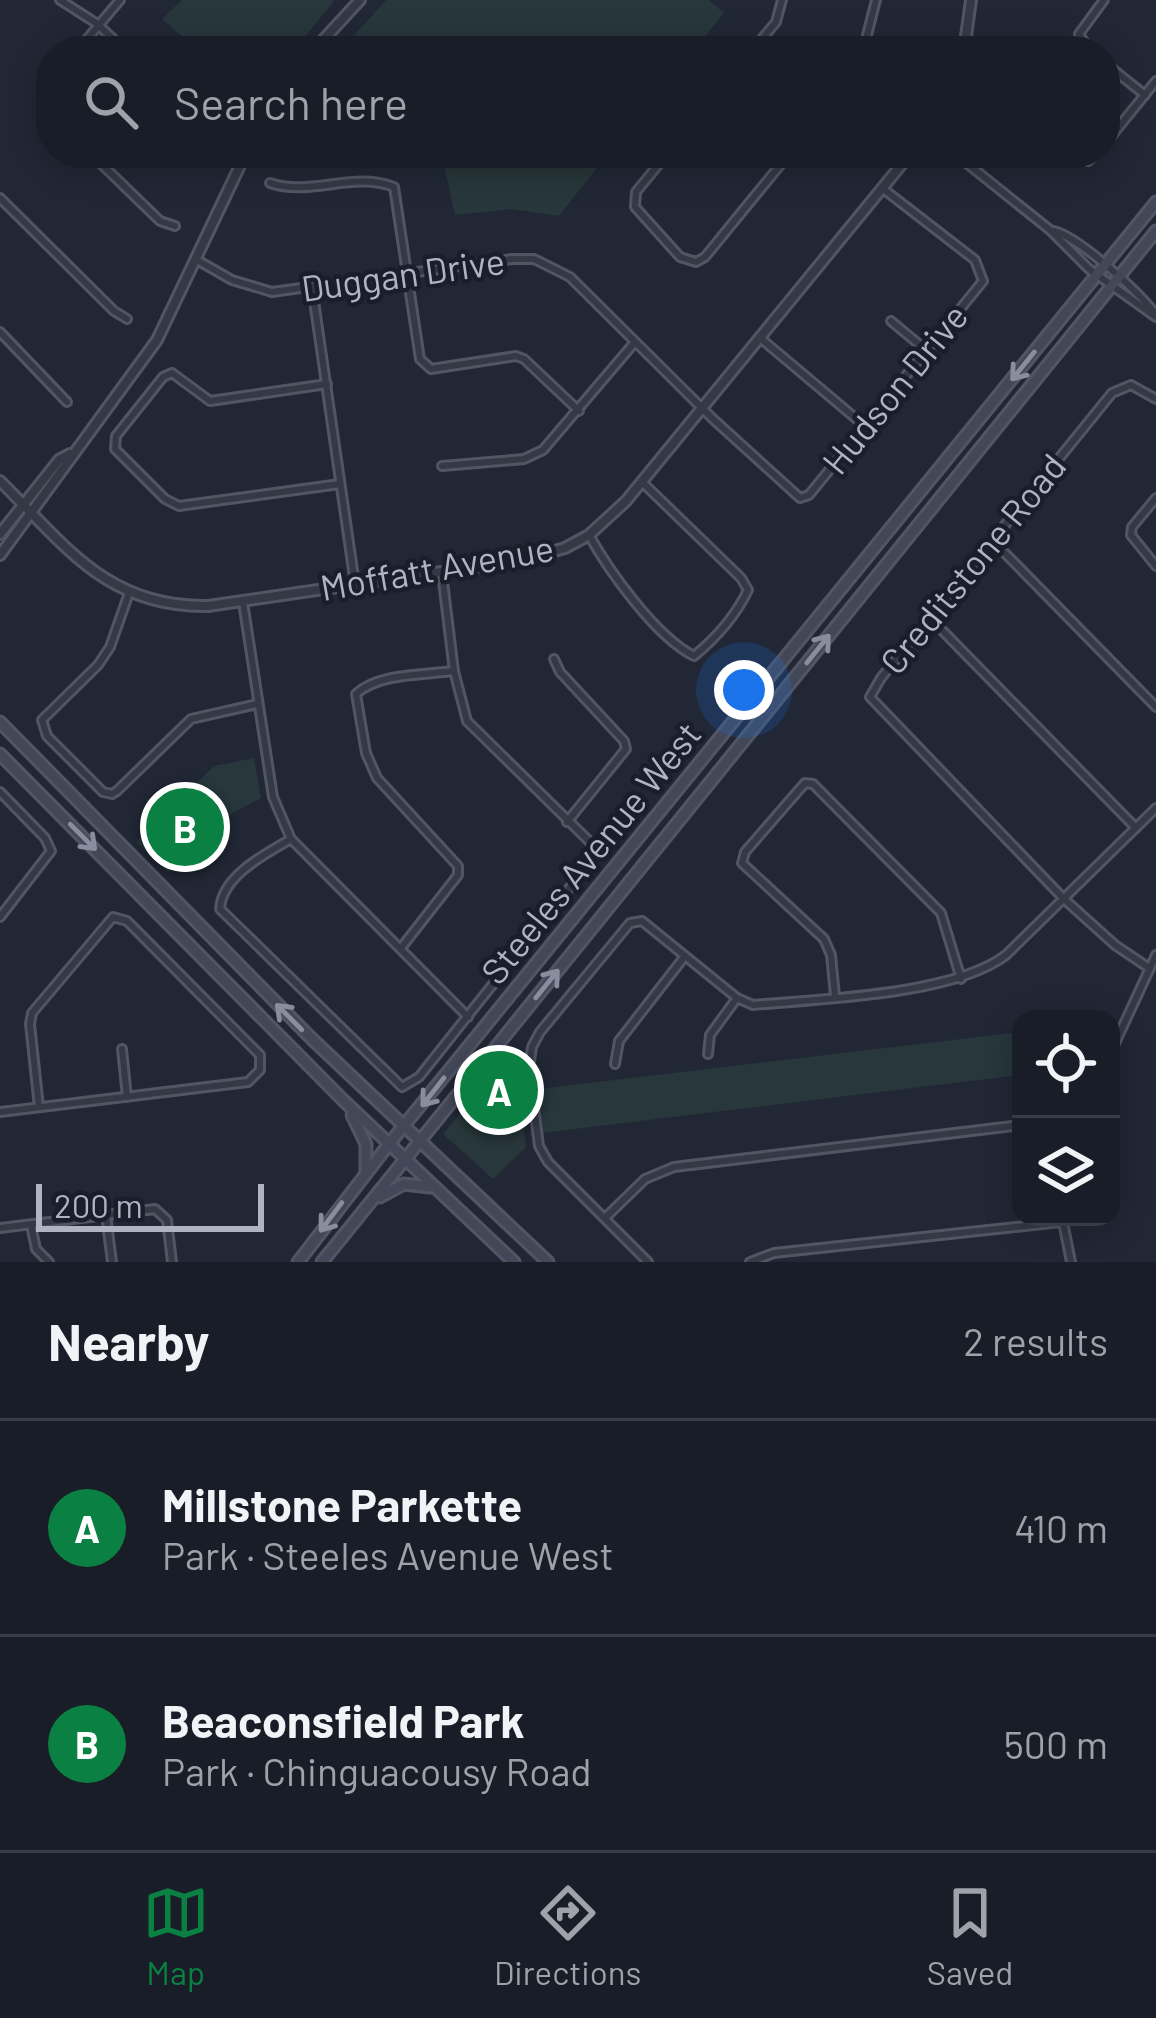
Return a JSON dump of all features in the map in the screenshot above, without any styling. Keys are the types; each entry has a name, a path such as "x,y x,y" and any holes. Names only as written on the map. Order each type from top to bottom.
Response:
{"main road":[{"name":"Steeles Avenue West","path":"322,1262 1104,274 1156,202"},
{"name":"Steeles Avenue West","path":"298,1262 389,1144 1104,274 1156,232"},
{"path":"0,722 312,1039 548,1262"},
{"path":"0,754 343,1100 514,1262"},
{"path":"343,1100 362,1130 366,1174"},
{"path":"366,1208 404,1184 424,1184 443,1193"}],"street":[{"path":"60,0 110,36"},
{"path":"91,36 120,0"},
{"path":"327,36 360,0"},
{"path":"764,36 776,22 782,0"},
{"path":"867,36 876,0"},
{"path":"966,36 971,0"},
{"path":"1080,36 1104,0"},
{"path":"1120,75 1145,94"},
{"path":"1120,125 1156,81"},
{"path":"105,168 160,221 175,226"},
{"path":"0,555 149,351 240,168"},
{"path":"656,168 636,192 635,207 680,257 696,262 778,168"},
{"name":"Moffatt Avenue","path":"0,481 81,564 129,593 177,606 442,573 565,548 589,535 642,482 899,168"},
{"path":"973,168 1156,316"},
{"path":"270,183 287,189 376,182 394,187 424,366 431,369 516,356 579,411"},
{"name":"Hudson Drive","path":"702,408 800,498 809,494 866,427 983,281 975,260 882,188"},
{"path":"0,198 127,319"},
{"path":"1050,230 1064,234 1104,274"},
{"name":"Duggan Drive","path":"197,260 253,288 272,292 534,259 570,277 702,408"},
{"path":"312,287 356,584"},
{"path":"891,321 927,351"},
{"path":"0,332 68,402"},
{"path":"759,337 866,427"},
{"path":"442,466 524,459 543,450 635,342"},
{"path":"326,384 210,400 172,373 163,377 114,443 141,478 179,506 340,484"},
{"name":"Creditstone Road","path":"1149,968 1115,946 1064,899 871,700 870,693 1112,393 1131,385 1156,399"},
{"path":"0,534 59,460 72,454"},
{"path":"589,535 611,574 675,643 694,656 707,645 740,607 748,590 642,482"},
{"path":"1156,498 1132,527 1131,535 1156,566"},
{"path":"993,541 1156,707"},
{"path":"291,839 263,855 223,892 220,909 402,1087 419,1077 595,856 592,844 467,721 454,671 442,573"},
{"path":"129,593 98,665 42,720 46,736 103,792 117,791 191,719 256,704"},
{"path":"243,601 256,704 277,809 291,839 468,1017"},
{"path":"931,619 1136,828"},
{"path":"554,658 560,673 624,741 626,749 567,822"},
{"path":"400,948 458,875 458,866 377,778 366,753 356,694 386,680 454,671"},
{"path":"835,996 831,955 824,939 742,863 745,852 805,783 813,784 941,913 961,979"},
{"path":"0,793 45,838 51,851 0,917"},
{"path":"648,1262 548,1162 539,1146 529,1068 532,1046 630,923 646,923 737,998 753,1005 961,979 1006,955 1156,808"},
{"path":"0,1112 248,1082 255,1078 260,1054 118,916 108,921 32,1013 29,1024 39,1107"},
{"path":"1120,1032 1156,955"},
{"path":"615,1064 615,1049 625,1032 685,956"},
{"path":"708,1054 710,1036 737,998"},
{"path":"122,1048 127,1096"},
{"path":"605,1218 645,1179 674,1166 1012,1126"},
{"path":"1,1229 161,1211 167,1220 172,1262"},
{"path":"106,1215 112,1262"},
{"path":"32,1225 36,1249 49,1262"},
{"path":"750,1262 774,1253 1012,1225"},
{"path":"1063,1226 1071,1262"}],"shaded area":[{"path":"182,0 335,0 305,36 182,36 162,19"},
{"path":"386,0 709,0 724,13 705,36 354,36"},
{"path":"445,168 597,168 559,216 512,209 455,215"},
{"path":"254,758 261,798 234,812 168,873 136,842 214,766"},
{"path":"1012,1033 1012,1076 542,1133 538,1089"},
{"path":"514,1047 526,1147 493,1179 443,1134"}],"place":[{"name":"Beaconsfield Park","path":"185,827"},
{"name":"Millstone Parkette","path":"499,1090"}]}
